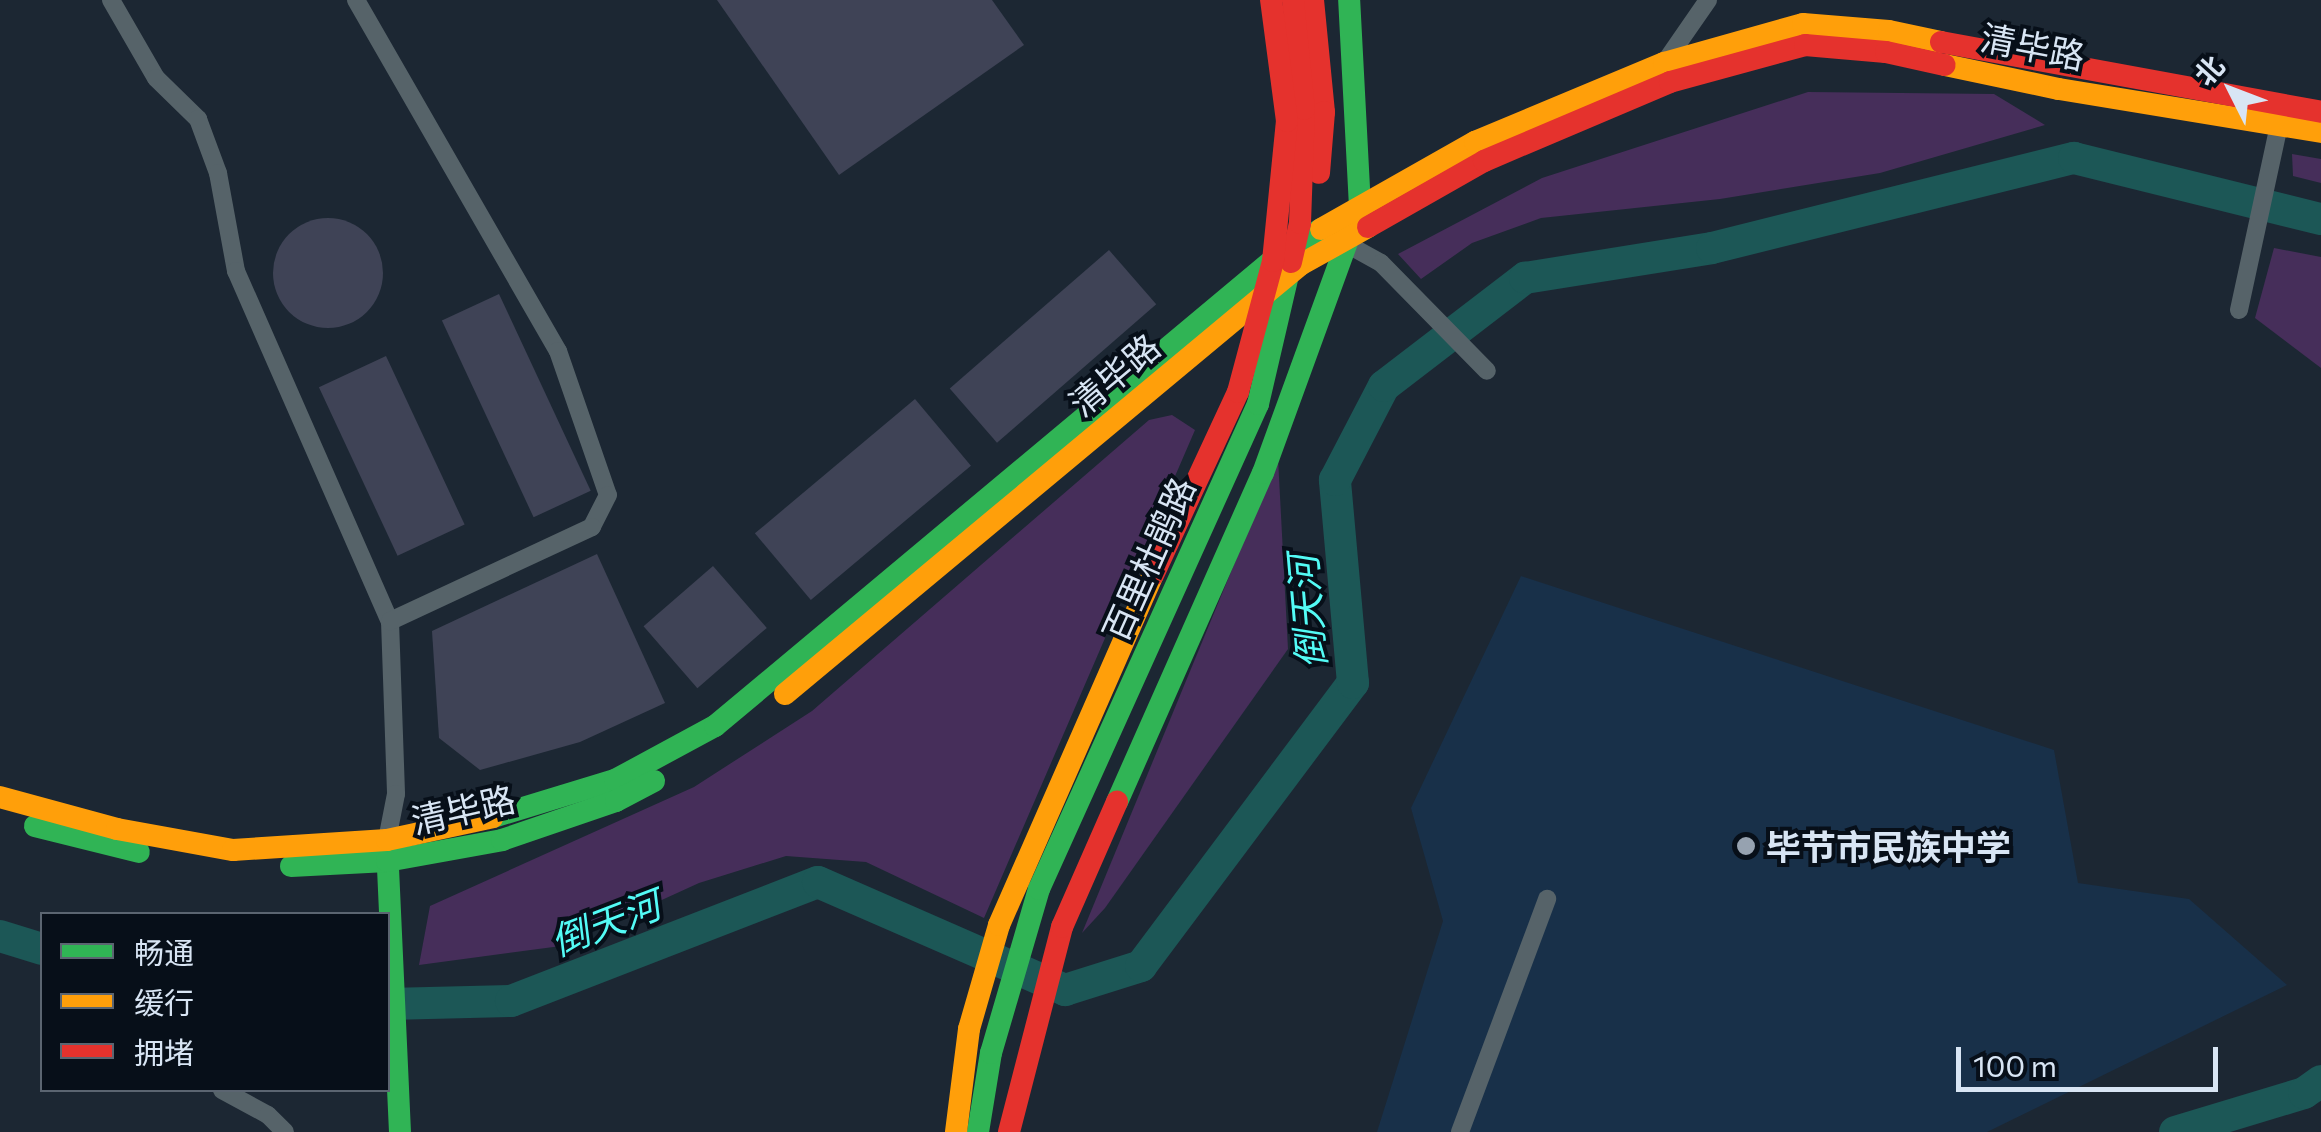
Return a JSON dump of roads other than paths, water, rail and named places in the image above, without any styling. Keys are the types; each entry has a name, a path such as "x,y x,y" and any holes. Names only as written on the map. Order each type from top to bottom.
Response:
{"main road":[{"path":"956,1132 970,1023 1000,925 1076,742 1238,392 1274,261 1288,122 1272,0"},
{"name":"百里杜鹃路","path":"978,1132 991,1053 1040,889 1258,404 1300,222 1304,109 1292,0"},
{"name":"百里杜鹃路","path":"998,1132 1009,1070 1057,904 1268,422 1309,289 1324,112 1313,0"},
{"path":"1009,1132 1023,1064 1062,927 1262,473 1360,207 1349,0"},
{"path":"0,797 117,829 233,850 387,851 615,780 715,726 1287,248 1475,142 1664,63 1803,24 1890,31 2281,115 2321,112"},
{"name":"清毕路","path":"0,815 95,844 224,864 502,840 616,800 698,757 838,654 1300,265 1484,161 1648,92 1805,46 1886,52 2060,88 2281,115 2321,132"},
{"path":"387,851 390,912"},
{"path":"390,923 400,1132"}],"street":[{"path":"112,0 156,78 198,118 218,173 236,270 390,621 396,794 387,851"},
{"path":"1648,92 1708,0"},
{"path":"365,3 558,351 608,495 592,526 390,621"},
{"path":"2239,310 2281,115"},
{"path":"1345,243 1381,263 1488,371"},
{"path":"1460,1132 1547,899"},
{"path":"226,1092 268,1114 285,1132"}],"waterway":[{"name":"倒天河","path":"390,1004 511,1001 818,882 1065,990 1141,966 1353,683 1335,480 1384,386 1525,278 1712,248 2074,158 2321,219"},
{"name":"倒天河","path":"0,936 40,948"},
{"name":"倒天河","path":"2175,1132 2304,1093 2321,1081"}],"place":[{"name":"毕节市民族中学","path":"1746,846"}]}
